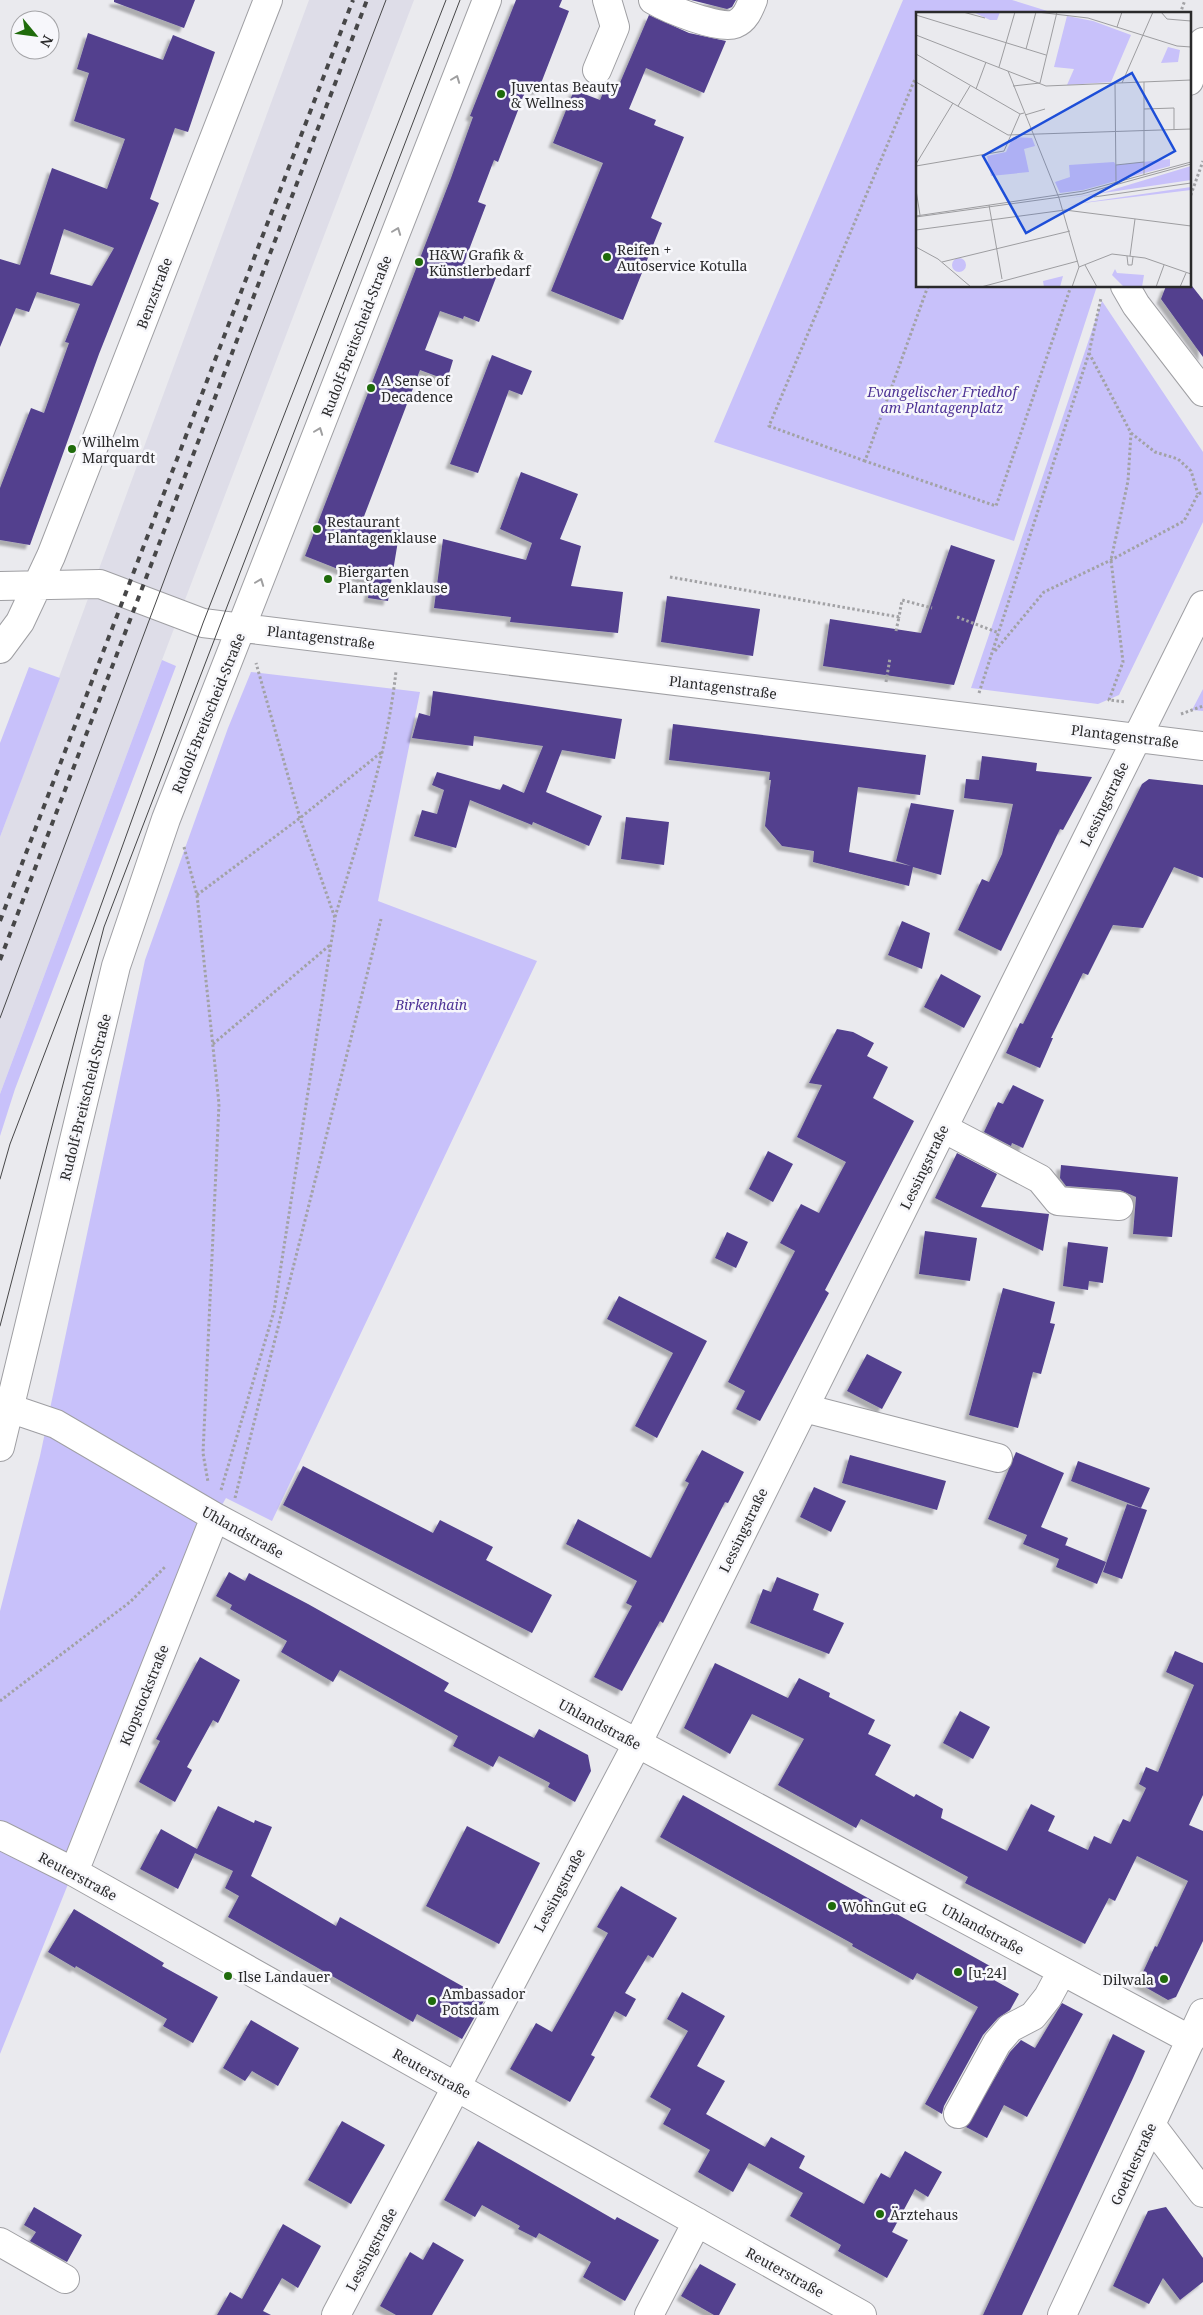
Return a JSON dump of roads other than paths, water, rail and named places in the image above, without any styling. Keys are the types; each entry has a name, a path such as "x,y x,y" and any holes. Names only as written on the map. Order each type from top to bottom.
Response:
{"street":[{"name":"Benzstraße","path":"0,649 20,622 38,585 268,0"},
{"name":"Rudolf-Breitscheid-Straße","path":"0,1447 116,966 166,819 486,0"},
{"path":"597,70 614,27 607,0"},
{"path":"653,0 716,24 733,25 745,16 753,0"},
{"path":"1190,78 1203,42"},
{"path":"1131,295 1203,392"},
{"name":"Plantagenstraße","path":"0,586 100,584 202,623 1203,746"},
{"name":"Lessingstraße","path":"336,2315 636,1744 1203,605"},
{"path":"943,1128 1040,1178 1058,1200 1119,1206"},
{"name":"Uhlandstraße","path":"9,1408 56,1424 214,1517 1191,2040"},
{"path":"804,1408 998,1458"},
{"name":"Klopstockstraße","path":"74,1872 214,1517"},
{"name":"Reuterstraße","path":"0,1835 74,1872 862,2315"},
{"path":"958,2114 997,2043 1010,2028 1033,2016 1048,1997 1062,1971"},
{"name":"Goethestraße","path":"1062,2315 1152,2126 1203,2013"},
{"path":"1152,2126 1203,2193"},
{"path":"649,2315 697,2222"},
{"path":"0,2242 65,2280"}],"tram line":[{"path":"0,1018 174,554 386,0"},
{"path":"0,1179 10,1144 95,922 203,623 446,0"},
{"path":"0,1326 104,927 460,0"}],"railway":[{"path":"0,921 353,0"},
{"path":"0,960 367,0"}],"place":[{"name":"Juventas Beauty & Wellness","path":"501,94"},
{"name":"Reifen + Autoservice Kotulla","path":"607,257"},
{"name":"H&W Grafik & Künstlerbedarf","path":"419,262"},
{"name":"A Sense of Decadence","path":"371,388"},
{"name":"Wilhelm Marquardt","path":"72,449"},
{"name":"Restaurant Plantagenklause","path":"317,529"},
{"name":"Biergarten Plantagenklause","path":"328,579"},
{"name":"WohnGut eG","path":"832,1906"},
{"name":"[u-24]","path":"958,1972"},
{"name":"Ilse Landauer","path":"228,1976"},
{"name":"Dilwala","path":"1164,1979"},
{"name":"Ambassador Potsdam","path":"432,2001"},
{"name":"Ärztehaus","path":"880,2214"}],"park label":[{"name":"Evangelischer Friedhof am Plantagenplatz","path":"942,400"},
{"name":"Birkenhain","path":"431,1004"}]}
